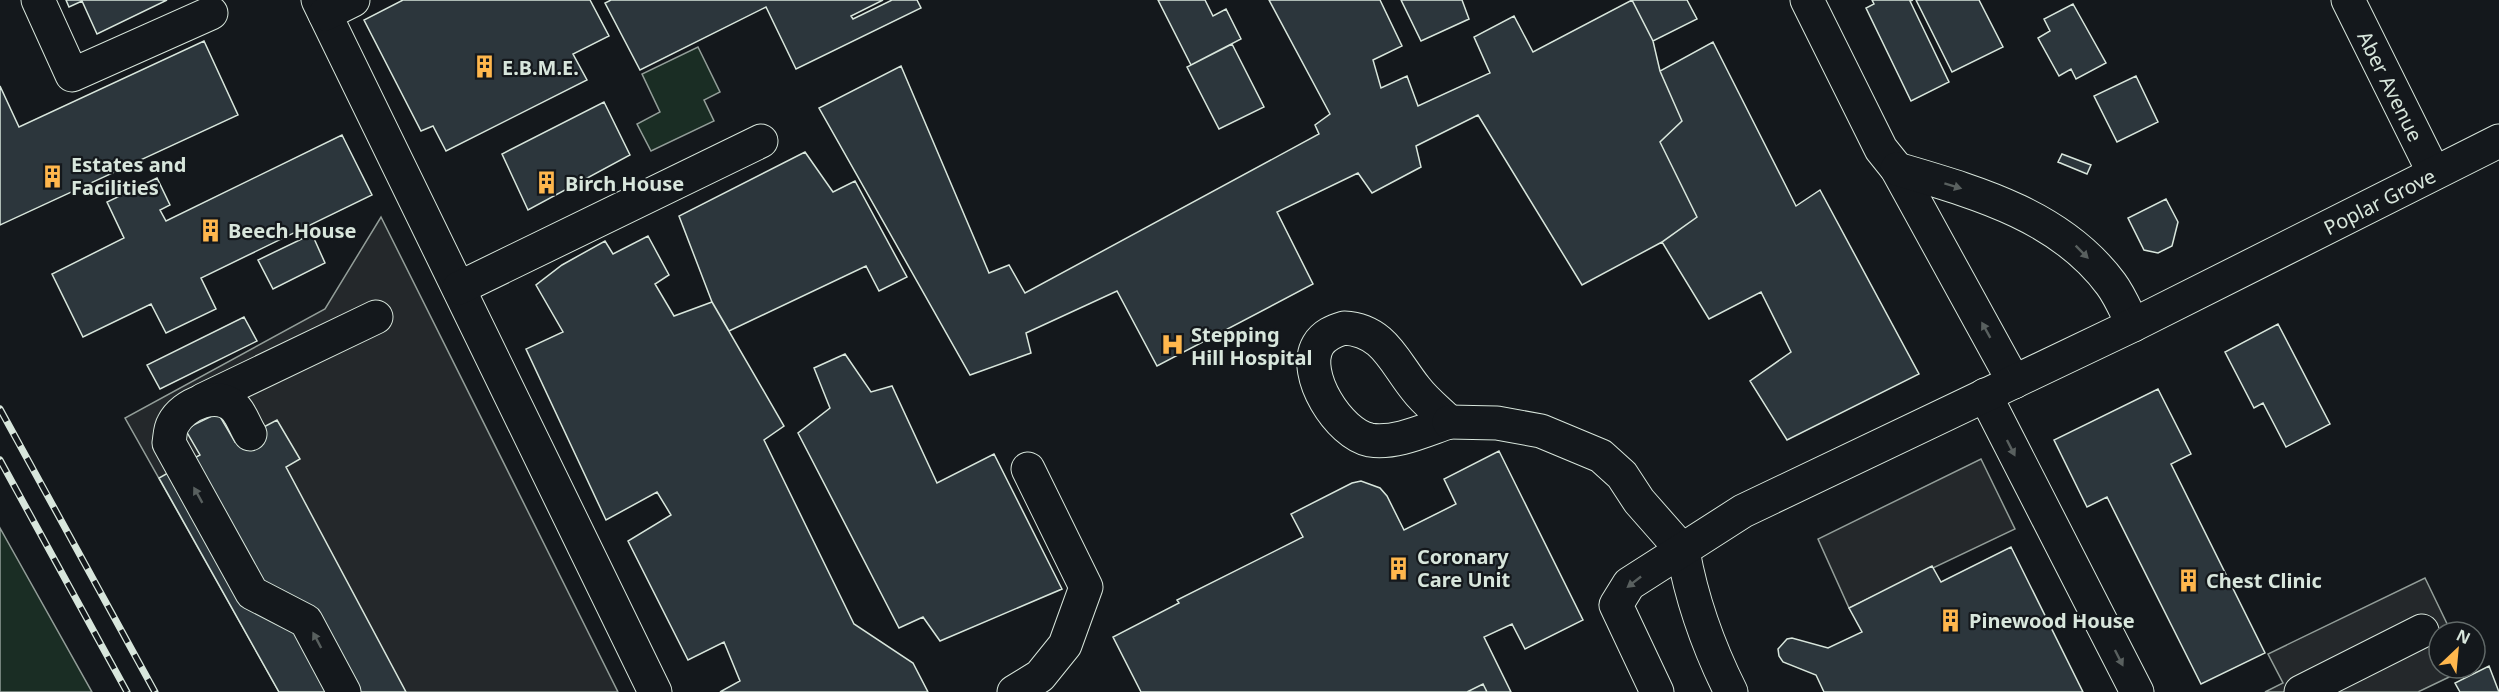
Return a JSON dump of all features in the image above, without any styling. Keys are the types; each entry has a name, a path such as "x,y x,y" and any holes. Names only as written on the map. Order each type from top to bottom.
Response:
{"street":[{"path":"38,0 72,75 211,13"},
{"path":"1807,0 1881,148 1897,169 2000,388 2137,692"},
{"name":"Aber Avenue","path":"2348,0 2434,173"},
{"path":"332,5 459,288 655,692"},
{"path":"459,288 761,141"},
{"name":"Poplar Grove","path":"1657,692 1616,605 1629,584 1743,511 2133,325 2499,141"},
{"path":"1897,169 1974,192 2034,218 2079,248 2112,285 2133,325"},
{"path":"344,692 306,621 252,592 169,443 172,425 182,411 376,317"},
{"path":"203,400 222,401 235,408 250,434"},
{"path":"1449,422 1497,423 1541,431 1601,456 1622,475 1639,501 1683,551 1690,588 1711,652 1731,692"},
{"path":"1014,692 1040,676 1065,645 1086,587 1028,470"},
{"path":"2301,692 2422,631"}],"green space":[{"path":"698,47 720,92 704,100 714,121 651,151 637,124 660,112 642,74"},
{"path":"0,528 92,692 0,692"}],"shaded area":[{"path":"381,217 618,692 279,692 125,418 325,309"},
{"path":"1981,459 2015,529 1849,608 1818,539"},
{"path":"2425,578 2445,620 2427,620 2427,680 2443,680 2418,692 2265,692 2283,683 2268,654"}],"building":[{"path":"66,0 167,0 97,34 82,1 69,7"},
{"name":"E.B.M.E.","path":"403,0 590,0 609,36 573,54 587,80 446,151 433,126 421,131 364,20"},
{"path":"611,0 883,0 851,16 853,19 892,0 917,0 921,8 796,69 766,7 640,70 605,3"},
{"path":"1158,0 1205,0 1213,16 1226,9 1241,39 1191,65"},
{"path":"1269,0 1380,0 1402,46 1373,60 1381,88 1407,76 1418,106 1490,73 1474,37 1514,16 1533,52 1632,0 1653,41 1660,71 1682,121 1660,142 1697,217 1662,242 1582,285 1478,115 1416,146 1421,167 1372,193 1358,173 1277,212 1313,284 1157,366 1117,291 1026,333 1031,353 970,375 819,108 901,66 989,273 1009,265 1025,293 1319,134 1315,125 1330,114"},
{"path":"1401,0 1462,0 1469,19 1421,41"},
{"path":"1632,0 1687,0 1697,19 1653,41"},
{"path":"1872,0 1913,0 1910,1 1949,82 1911,101 1866,8 1874,4"},
{"path":"1916,0 1979,0 2003,47 1952,72"},
{"path":"2073,4 2106,63 2076,79 2071,69 2059,76 2038,38 2050,31 2044,19"},
{"name":"Estates and Facilities","path":"204,41 238,115 0,225 0,86 19,127"},
{"path":"1713,42 1796,206 1820,190 1919,374 1787,440 1750,381 1791,352 1761,292 1709,319 1662,242 1697,217 1660,142 1682,121 1660,71"},
{"path":"1232,44 1264,107 1219,129 1187,67"},
{"path":"2136,76 2158,122 2117,142 2094,96"},
{"name":"Birch House","path":"604,102 630,155 528,210 502,154"},
{"name":"Beech House","path":"342,135 372,195 201,278 216,309 166,333 151,304 83,337 52,274 124,238 107,202 157,178 170,205 160,210 166,221"},
{"path":"805,152 833,192 855,181 907,277 879,291 866,266 729,331 712,302 679,216"},
{"path":"2062,154 2091,165 2087,174 2058,162"},
{"path":"2166,199 2178,222 2172,246 2158,253 2144,250 2128,218"},
{"path":"312,234 325,263 273,289 258,260"},
{"path":"648,236 669,275 655,284 674,316 712,302 784,426 764,440 854,624 913,663 928,692 720,692 740,681 724,642 688,660 628,541 671,515 657,492 606,520 526,349 563,332 536,285 562,265 605,241 613,254"},
{"path":"244,317 257,341 160,389 147,365"},
{"path":"2278,324 2330,424 2286,447 2263,403 2254,408 2225,352"},
{"path":"845,354 871,392 892,386 937,483 994,454 1062,589 940,641 923,617 899,628 798,433 830,408 814,368"},
{"name":"Chest Clinic","path":"2158,389 2191,454 2171,464 2265,653 2201,684 2107,497 2087,507 2054,440"},
{"path":"218,413 235,442 277,420 300,459 286,467 406,692 279,692 159,478 200,455 185,429"},
{"name":"Coronary Care Unit","path":"1499,451 1583,620 1525,649 1512,624 1484,637 1511,692 1487,692 1483,684 1467,692 1141,692 1113,637 1179,603 1177,600 1303,537 1291,514 1352,483 1361,481 1380,488 1387,496 1404,530 1456,504 1444,479"},
{"name":"Pinewood House","path":"2011,547 2083,692 1824,692 1816,675 1783,662 1779,656 1778,649 1787,639 1792,638 1828,648 1862,632 1849,608 1932,566 1941,582"},
{"path":"2489,666 2499,692 2460,692 2455,683 2461,680 2487,680 2487,667"},
{"path":"1483,684 1487,692 1467,692"}],"railway":[{"path":"0,409 155,692"},
{"path":"0,460 127,692"}],"place":[{"name":"E.B.M.E.","path":"484,67"},
{"name":"Estates and Facilities","path":"53,176"},
{"name":"Birch House","path":"547,183"},
{"name":"Beech House","path":"210,230"},
{"name":"Stepping Hill Hospital","path":"1173,345"},
{"name":"Coronary Care Unit","path":"1399,568"},
{"name":"Chest Clinic","path":"2188,580"},
{"name":"Pinewood House","path":"1951,620"}]}
